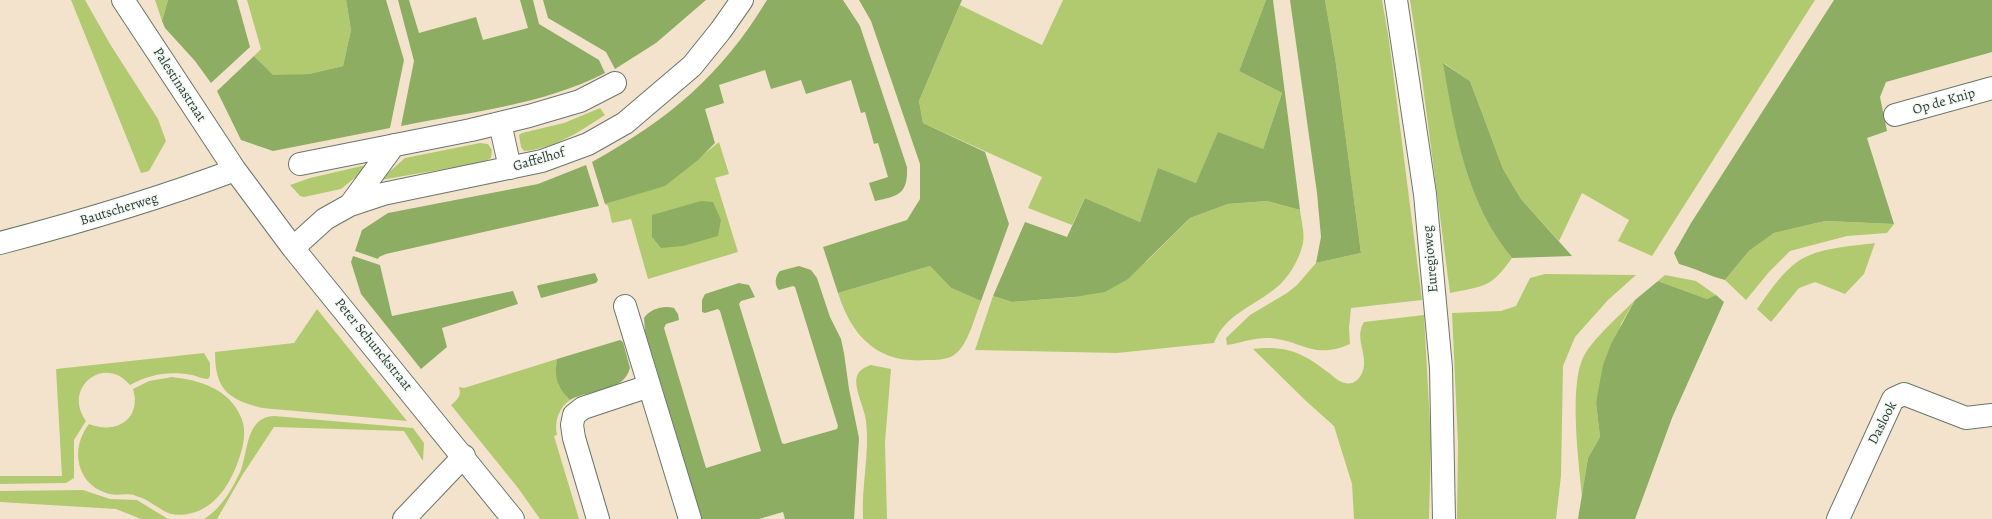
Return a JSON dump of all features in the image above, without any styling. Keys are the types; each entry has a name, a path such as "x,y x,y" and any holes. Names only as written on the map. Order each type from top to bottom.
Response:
{"street":[{"name":"Palestinastraat","path":"123,0 235,170"},
{"name":"Gaffelhof","path":"293,248 325,220 350,205 383,194 542,161 588,144 626,123 692,66 742,0"},
{"name":"Euregioweg","path":"1396,0 1425,194 1441,360 1444,519"},
{"path":"300,164 500,123 580,102 615,83"},
{"name":"Op de Knip","path":"1895,115 1992,88"},
{"path":"500,123 510,168"},
{"path":"350,205 394,145"},
{"name":"Bautscherweg","path":"0,243 61,227 177,192 235,170"},
{"name":"Peter Schunckstraat","path":"235,170 293,248 464,456 513,519"},
{"path":"625,306 690,519"},
{"path":"598,519 574,438 572,425 574,415 583,408 649,386"},
{"name":"Daslook","path":"1838,519 1893,399 1904,394 1966,418 1992,415"},
{"path":"404,519 464,456"}],"green space":[{"path":"71,0 85,0 110,44 158,119 166,141 149,171 141,173"},
{"path":"155,0 168,0 162,21"},
{"path":"168,0 237,0 250,47 211,83 195,61 165,28 162,21"},
{"path":"247,0 346,0 351,30 343,66 309,74 273,76 254,56 261,49"},
{"path":"346,0 386,0 404,60 390,128 273,151 241,140 217,91 254,56 273,75 309,74 343,66 351,30"},
{"path":"398,0 409,0 419,33 476,17 483,40 528,28 520,0 533,0 539,24 599,60 605,73 557,93 531,100 479,112 401,126 414,61"},
{"path":"543,0 706,0 656,43 615,69 606,52 548,18"},
{"path":"767,0 843,0 860,26 907,167 906,183 904,188 896,195 875,201 869,183 888,177 878,143 874,144 865,112 861,113 851,80 806,94 801,80 771,89 765,70 719,85 724,103 705,109 715,143 698,160 665,186 605,204 592,162 620,146 645,129 669,112 691,93 712,73 731,51"},
{"path":"859,0 962,0 919,101 923,123 985,152 1009,224 981,301 951,288 930,266 838,293 823,247 907,220 920,199 920,164 871,21"},
{"path":"1063,0 1266,0 1239,71 1282,93 1263,149 1196,183 1158,169 1140,222 1085,198 1072,225 1028,208 1042,177 923,123 919,101 960,5 1042,45"},
{"path":"1266,0 1273,0 1300,210 1267,201 1228,204 1190,218 1128,279 1105,292 1074,297 1012,302 993,296 1025,222 1067,237 1085,198 1140,222 1158,168 1196,183 1218,132 1263,149 1282,93 1239,71"},
{"path":"1290,0 1325,0 1336,64 1361,253 1316,263 1321,237 1317,193"},
{"path":"1325,0 1382,0 1389,40 1422,300 1351,308 1349,328 1350,344 1338,348 1318,350 1291,342 1270,338 1254,339 1227,345 1226,338 1250,315 1287,293 1297,285 1316,263 1361,253 1336,64"},
{"path":"1410,0 1815,0 1652,256 1618,241 1629,220 1582,193 1559,241 1521,199 1503,169 1470,81 1444,63 1458,140 1473,190 1496,237 1512,258 1498,275 1486,284 1471,289 1450,293 1421,71"},
{"path":"1834,0 1992,0 1992,52 1886,82 1880,97 1887,131 1867,138 1894,224 1825,221 1774,233 1749,251 1725,280 1679,264 1674,253 1691,223"},
{"path":"1443,63 1470,81 1503,169 1521,199 1572,256 1512,258 1496,237 1473,190 1465,165 1452,114"},
{"path":"600,108 605,115 556,143 535,150 524,151 521,147 519,135 522,133 564,123"},
{"path":"719,142 729,174 715,178 738,252 648,279 631,219 612,223 608,206 605,204 665,185"},
{"path":"480,143 488,144 492,150 491,158 484,162 381,180 405,158"},
{"path":"366,165 368,167 341,189 304,197 300,196 290,185 310,178"},
{"path":"586,165 599,206 386,254 378,259 355,251 362,230 388,213 538,184"},
{"path":"701,201 713,202 721,220 718,236 683,246 661,248 652,237 652,215"},
{"path":"1267,201 1300,210 1303,243 1299,257 1283,282 1264,297 1231,319 1219,333 1214,343 1117,353 975,350 993,296 1012,302 1074,297 1147,261 1190,218 1228,204"},
{"path":"1825,221 1894,224 1887,233 1847,236 1790,251 1769,272 1746,300 1725,280 1749,251 1774,233"},
{"path":"1875,243 1864,274 1845,294 1815,282 1799,288 1771,322 1757,309 1782,276 1800,260 1820,251"},
{"path":"353,256 380,265 392,316 513,291 518,304 442,328 447,347 421,369 361,294 351,262"},
{"path":"799,266 811,270 817,278 830,317 841,339 859,438 854,519 785,519 783,512 759,519 702,519 645,331 644,318 653,310 661,307 674,308 678,314 679,320 666,324 664,328 706,468 761,451 720,311 718,309 705,313 702,312 702,300 705,294 739,283 749,285 755,297 741,301 739,304 782,443 784,444 837,429 838,426 795,287 793,286 779,290 776,286 776,278 780,271"},
{"path":"930,266 951,288 981,301 967,338 959,351 951,357 944,359 910,360 894,357 881,352 869,344 859,335 851,323 838,293"},
{"path":"595,273 598,280 596,283 541,298 537,286 539,285"},
{"path":"1545,274 1636,275 1608,300 1575,337 1563,366 1561,476 1556,519 1457,519 1458,444 1452,313 1501,311 1516,306 1530,278"},
{"path":"1665,275 1696,281 1716,295 1707,299 1658,281"},
{"path":"1658,281 1707,299 1716,295 1724,302 1672,418 1635,519 1578,519 1588,458 1600,437 1596,403 1603,365 1611,344 1635,300"},
{"path":"1635,300 1621,324 1596,403 1600,437 1588,458 1582,496 1576,423 1577,383 1580,366 1589,347"},
{"path":"317,309 407,421 262,408 240,401 225,390 217,375 215,352 294,343"},
{"path":"1424,315 1431,441 1429,519 1354,519 1352,484 1334,426 1253,349 1276,348 1294,352 1311,360 1339,380 1353,383 1359,378 1364,368 1360,332 1364,322"},
{"path":"620,340 623,342 630,368 621,382 605,389 578,396 570,400 559,386 556,376 557,359"},
{"path":"204,353 210,363 210,376 208,379 176,373 160,374 145,378 130,385 120,376 109,373 98,374 89,379 83,387 79,397 80,409 86,421 74,440 74,478 66,483 0,484 0,476 62,476 56,369"},
{"path":"557,359 556,371 558,381 566,396 570,400 566,403 558,415 556,425 557,435 554,436 579,519 540,519 518,488 451,405 460,393 459,387 464,388"},
{"path":"871,365 891,369 885,442 887,519 863,519 867,433 865,416 856,381 859,372"},
{"path":"172,377 183,378 203,384 221,393 236,407 241,417 244,429 243,442 236,467 220,495 204,508 194,513 183,515 171,514 141,497 129,494 114,495 96,488 82,473 78,454 79,444 83,433 89,424 99,427 117,426 130,416 134,409 135,400 133,389 149,381"},
{"path":"274,416 413,428 424,443 423,461 404,431 274,427 243,474 217,519 204,519 216,510 226,498 234,484 241,470 253,429 258,422 265,418"},
{"path":"83,490 110,499 137,500 168,519 141,519 116,509 0,502 0,491"}]}
